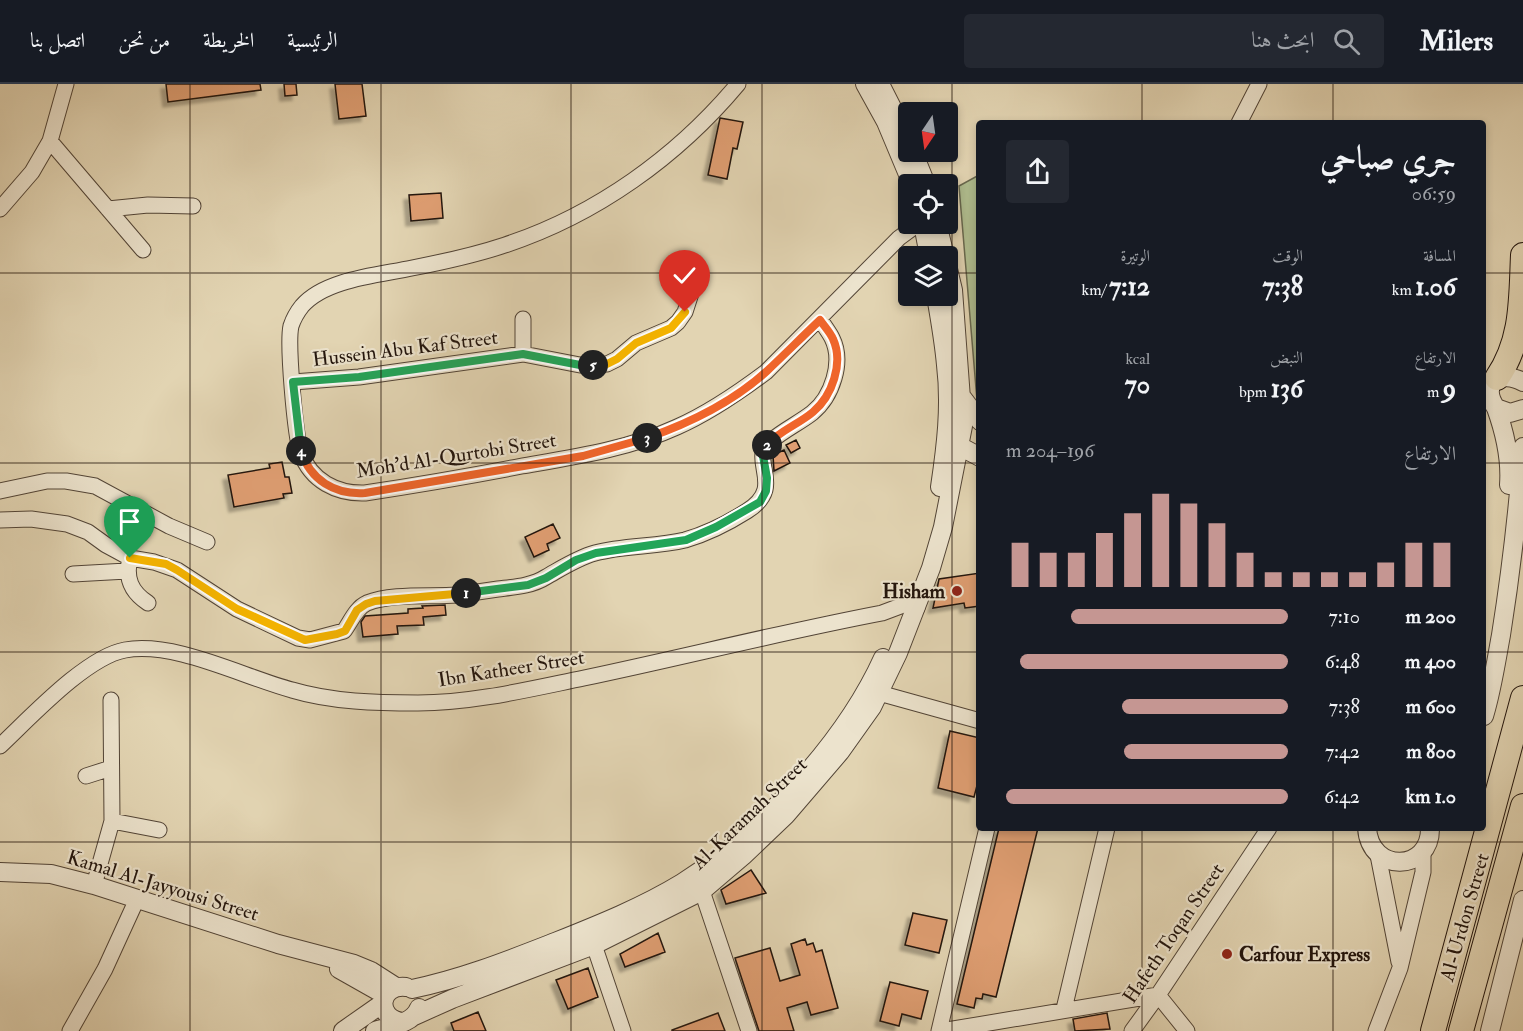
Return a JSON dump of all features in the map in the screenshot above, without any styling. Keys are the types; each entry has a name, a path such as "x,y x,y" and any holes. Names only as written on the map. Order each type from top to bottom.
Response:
{"highway":[{"path":"1497,378 1512,355 1516,340 1520,320 1523,255"},
{"name":"Al-Urdon Street","path":"1433,1031 1523,698"},
{"path":"1486,790 1493,814"},
{"name":"Al-Urdon Street","path":"1461,1031 1523,806"}],"street":[{"path":"0,209 32,172 50,141 66,84"},
{"name":"Moh'd Al-Qurtobi Street","path":"738,84 679,144 646,172 619,191 536,235 438,263 343,283 313,296 301,307 291,325 290,345 300,447 309,469 331,488 350,494 365,493 583,456 676,428 744,389 766,372 820,320 891,245 907,234"},
{"path":"865,84 886,122 908,174"},
{"path":"880,84 898,119"},
{"path":"1241,120 1259,84"},
{"path":"50,141 143,250"},
{"path":"108,209 148,205 193,206"},
{"name":"Hussein Abu Kaf Street","path":"293,382 369,376 523,354 580,365 607,364 617,359 636,343 671,328 678,322 685,312 695,281"},
{"name":"Al-Karamah Street","path":"375,1031 594,945 702,891 743,856 809,790 840,752 879,693 912,606 959,431 938,306"},
{"name":"Al-Karamah Street","path":"343,1031 394,993 482,971 594,926 680,884 727,851 767,814 831,743 863,697 912,606 934,559 953,478 959,431 961,396 954,306"},
{"name":"Hussein Abu Kaf Street","path":"523,319 523,354"},
{"path":"73,574 129,564 166,564 237,609 298,638 310,640 345,631 357,610 375,601 458,595 528,585 546,578 576,560 596,553 686,540 716,527 760,502 766,491 767,478 763,456 768,443 814,411 832,386 836,352 833,339 820,320"},
{"path":"1486,655 1507,521 1510,467 1503,428 1490,393 1497,378 1506,376 1523,382"},
{"path":"1496,408 1510,413 1523,409"},
{"path":"959,431 976,434"},
{"path":"959,431 976,452"},
{"path":"1486,708 1506,602 1518,518 1523,447"},
{"path":"953,478 976,468"},
{"path":"0,491 47,481 66,481 95,486 169,526 207,542"},
{"path":"0,520 31,519 67,524 88,532 129,564 133,591 148,603"},
{"name":"Ibn Katheer Street","path":"0,746 86,668 124,650 153,648 176,652 294,691 334,698 382,702 455,702 665,661 912,606"},
{"path":"879,693 976,720"},
{"path":"94,885 112,821 111,700"},
{"path":"86,776 111,768"},
{"path":"112,821 159,830"},
{"path":"986,831 940,1031 1158,995 1186,1031"},
{"path":"1064,1009 1106,831"},
{"name":"Hafeth Toqan Street","path":"1132,1031 1267,831"},
{"path":"1367,838 1387,860 1407,861 1416,857 1423,850 1430,831"},
{"path":"1367,838 1400,968"},
{"path":"1376,1031 1400,968 1423,872 1423,850"},
{"name":"Kamal Al-Jayyousi Street","path":"0,872 51,874 94,885 311,953 354,963 371,971 394,993"},
{"path":"702,891 749,1031"},
{"path":"70,1031 105,969 137,899"},
{"path":"1490,1031 1523,900"},
{"path":"594,945 623,1031"},
{"path":"394,993 417,995 419,1003 409,1019 395,1021 384,1011 394,993"}],"green space":[{"path":"976,177 976,388 959,186"}],"building":[{"path":"166,84 260,84 261,90 168,102"},
{"path":"284,84 296,84 297,95 285,96"},
{"path":"335,84 362,84 366,116 339,119"},
{"path":"720,118 743,122 737,149 733,148 727,179 708,175"},
{"path":"441,193 443,218 411,221 409,195"},
{"path":"796,440 800,448 791,453 786,445"},
{"path":"784,450 790,463 774,471 773,455"},
{"path":"282,462 285,477 289,477 292,493 283,494 284,498 234,507 228,475 270,468 269,464"},
{"path":"553,524 560,538 547,544 549,550 534,557 525,537"},
{"name":"Hisham","path":"976,574 976,607 965,608 964,603 933,608 939,579"},
{"path":"445,605 446,615 423,617 424,625 397,626 398,634 363,637 361,622 365,616 408,613 408,609"},
{"path":"950,731 976,737 974,797 938,788"},
{"path":"998,831 1037,831 996,997 983,994 982,999 976,998 974,1008 957,1004"},
{"path":"751,870 766,893 726,904 721,890"},
{"path":"913,913 947,920 939,953 905,945"},
{"path":"658,933 665,952 625,967 620,954"},
{"path":"805,939 807,945 813,943 816,952 822,950 838,1008 811,1015 807,1002 787,1008 794,1031 759,1031 735,958 770,948 780,981 800,975 791,944"},
{"path":"588,968 598,997 568,1009 556,980"},
{"path":"890,982 928,991 921,1019 902,1014 899,1026 880,1021"},
{"path":"478,1012 486,1031 454,1031 451,1023"},
{"path":"718,1013 725,1031 672,1031 672,1030"},
{"path":"1107,1013 1110,1029 1075,1031 1073,1019"}],"place":[{"name":"Hisham","path":"957,591"},
{"name":"Carfour Express","path":"1227,954"}],"route":[{"path":"130,558 166,564 252,617 298,638 310,640 345,631 357,610 375,601 458,595 528,585 546,578 576,560 596,553 686,540 716,527 760,502 766,491 767,478 763,456 768,443 814,411 832,386 836,352 833,339 820,320 766,372 713,408 676,428 583,456 350,494 331,488 309,469 302,454 297,427 293,382 409,371 523,354 580,365 607,364 617,359 636,343 671,328 685,312"}]}
